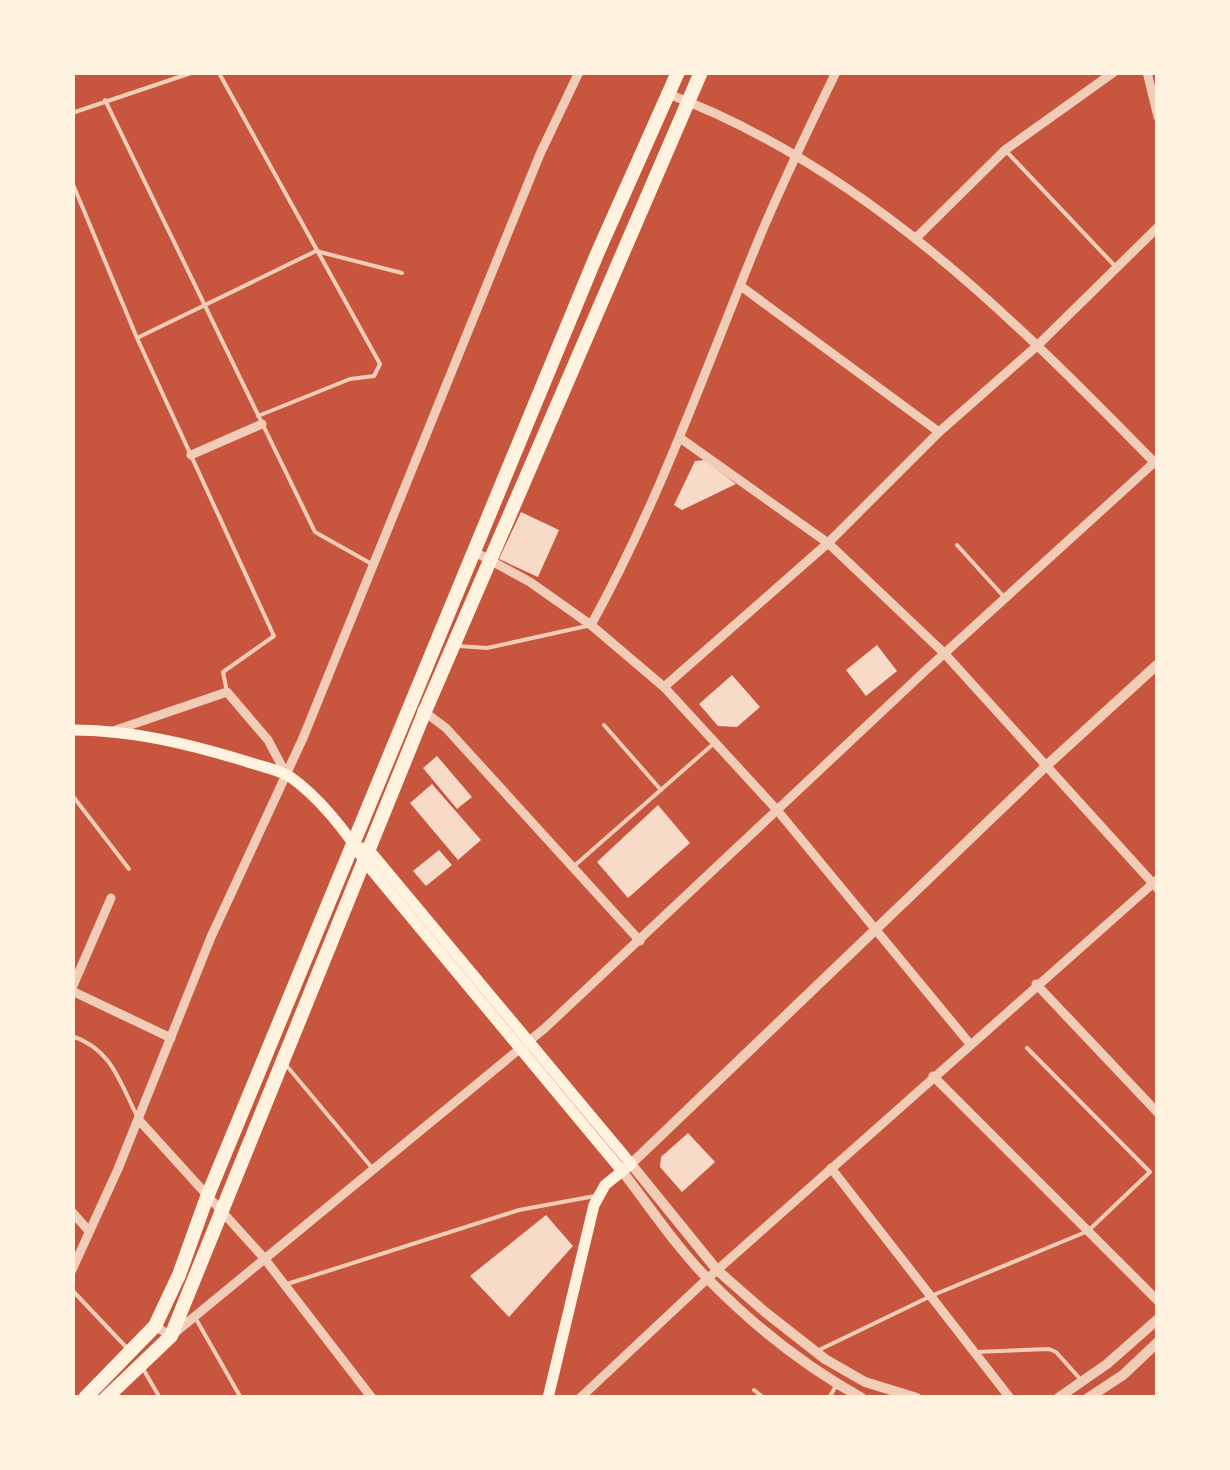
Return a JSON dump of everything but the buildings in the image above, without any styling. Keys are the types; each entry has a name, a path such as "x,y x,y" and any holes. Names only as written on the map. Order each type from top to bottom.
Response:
{"main road":[{"path":"106,1398 171,1336 367,856 475,552 678,72"},
{"path":"85,1398 155,1326 354,845 418,708 453,646 701,72"},
{"path":"75,733 116,730 176,742 286,774 367,856 626,1168 594,1204 548,1398"}],"street":[{"path":"72,1270 211,937 286,774 540,154 578,72"},
{"path":"592,625 680,438 795,155 836,72"},
{"path":"916,238 1005,150 1114,72"},
{"path":"1148,72 1158,117"},
{"path":"155,1326 171,1336 526,1044 944,654 1156,463 1038,345 916,238 795,155 666,93"},
{"path":"664,687 828,543 1158,227"},
{"path":"742,287 940,432"},
{"path":"190,455 260,420"},
{"path":"580,1398 1036,984 1156,884 944,654 828,543 680,438"},
{"path":"475,552 530,582 592,625 664,687 777,810 970,1044"},
{"path":"626,1168 1158,664"},
{"path":"116,730 227,692 268,740 286,774"},
{"path":"418,708 446,728 640,941"},
{"path":"111,898 72,990 171,1038"},
{"path":"1036,984 1158,1114"},
{"path":"933,1076 1158,1302"},
{"path":"138,1119 264,1258 372,1398"},
{"path":"626,1168 717,1270 816,1352 866,1382 916,1398"},
{"path":"626,1168 707,1279 773,1338 862,1398"},
{"path":"831,1168 1010,1398"},
{"path":"72,1212 89,1231"},
{"path":"1058,1398 1108,1364 1158,1319"},
{"path":"1088,1398 1122,1376 1158,1342"},
{"path":"1109,1398 1122,1376"}],"lane":[{"path":"72,113 194,72"},
{"path":"219,73 380,364 374,376 350,380 260,420"},
{"path":"105,100 315,532 374,565"},
{"path":"1005,150 1117,268"},
{"path":"72,182 137,338 274,636 223,672 227,692"},
{"path":"137,338 316,251 402,273"},
{"path":"956,545 1005,598"},
{"path":"453,646 487,648 592,625"},
{"path":"604,725 661,790"},
{"path":"573,867 714,744"},
{"path":"72,795 129,869"},
{"path":"72,1036 94,1043 110,1064 138,1119"},
{"path":"816,1352 931,1296 1088,1231 1150,1172 1026,1048"},
{"path":"282,1062 372,1169"},
{"path":"285,1285 519,1210 600,1195"},
{"path":"72,1290 130,1350"},
{"path":"194,1316 241,1398"},
{"path":"975,1352 1048,1348 1082,1381"},
{"path":"140,1365 160,1398"},
{"path":"829,1398 837,1384"},
{"path":"754,1390 764,1398"}]}
